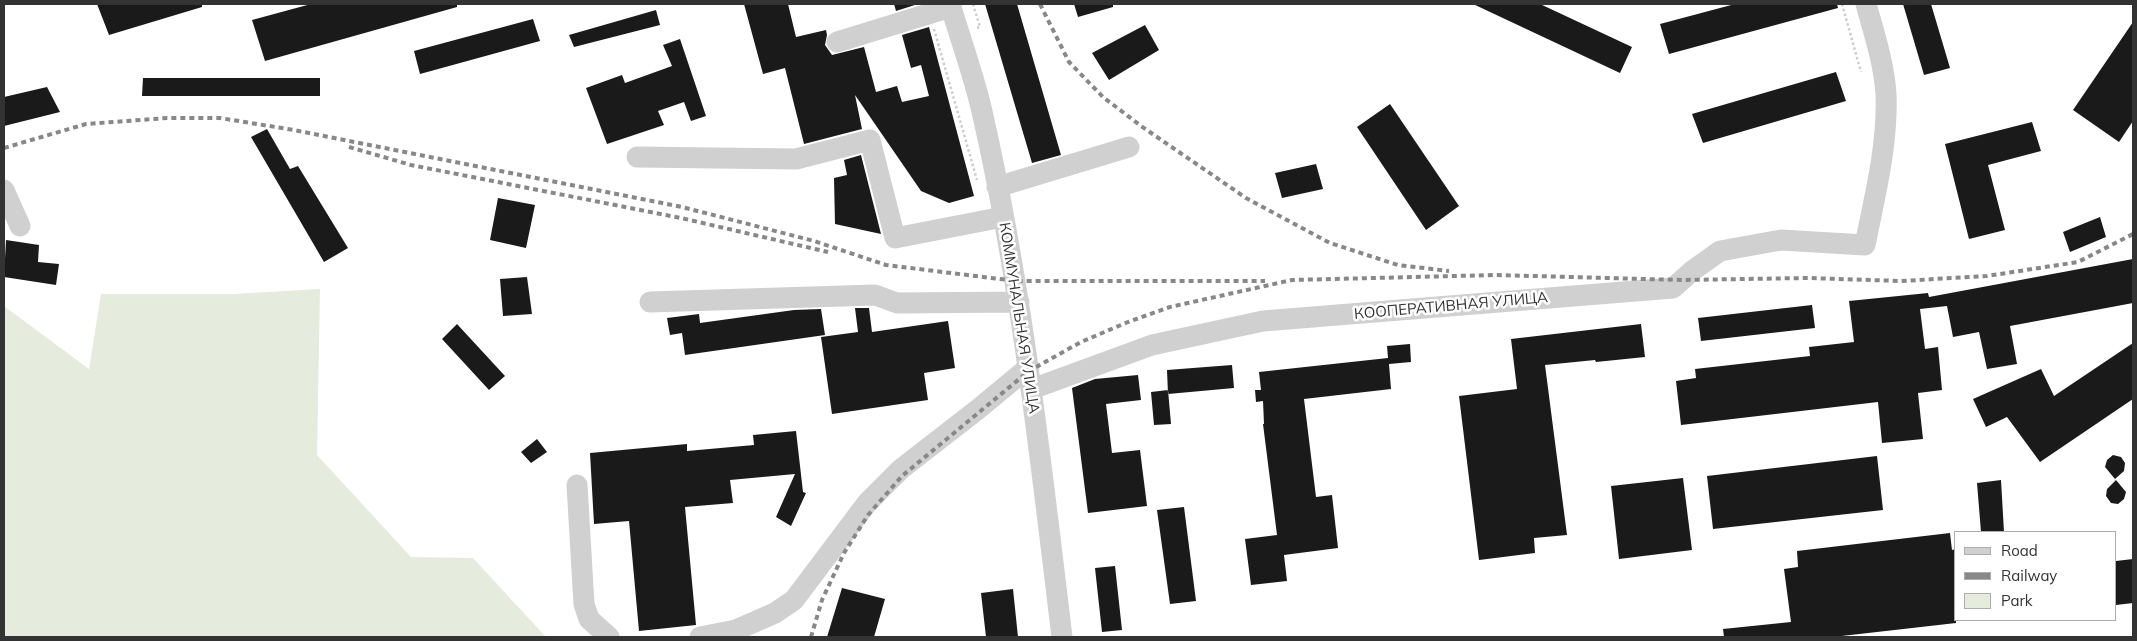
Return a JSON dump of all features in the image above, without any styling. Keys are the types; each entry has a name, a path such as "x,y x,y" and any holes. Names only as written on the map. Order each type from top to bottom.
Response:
{"street":[{"name":"КООПЕРАТИВНАЯ УЛИЦА","path":"1032,388 1152,345 1263,321 1673,288 1692,270 1720,251 1781,240 1865,245 1882,159 1886,93 1881,59 1866,4"},
{"path":"837,42 951,6"},
{"name":"КОММУНАЛЬНАЯ УЛИЦА","path":"951,6 983,115 988,187 1003,217 1019,302 1032,388 1062,637"},
{"path":"636,157 796,159 870,140 896,238 1003,217"},
{"path":"988,187 1129,147"},
{"path":"4,190 20,226"},
{"path":"650,302 875,295 897,303 1019,302"},
{"path":"700,637 736,630 775,613 794,600 867,503 901,469 977,410 1028,367"},
{"path":"577,485 584,604 589,618 609,637"}],"path":[{"path":"973,4 980,27"},
{"path":"1842,4 1861,72"},
{"path":"930,14 988,187"}],"green space":[{"path":"320,289 317,455 411,557 473,558 546,637 4,637 4,306 89,369 101,294 233,294"}],"building":[{"path":"97,4 202,4 202,7 109,35"},
{"path":"311,4 457,4 457,7 265,61 252,20"},
{"path":"744,4 788,4 796,37 826,30 825,45 832,55 864,47 876,92 897,86 902,102 929,96 921,65 911,68 902,35 929,27 974,196 949,203 921,191 855,95 862,129 804,144 785,68 763,74"},
{"path":"894,4 918,4 896,11"},
{"path":"985,4 1017,4 1061,155 1032,163"},
{"path":"1074,4 1113,4 1113,7 1078,17"},
{"path":"1473,4 1540,4 1632,47 1620,73"},
{"path":"1735,4 1837,4 1838,8 1669,54 1660,24"},
{"path":"1903,4 1931,4 1950,68 1924,75"},
{"path":"656,10 660,25 574,47 569,35"},
{"path":"533,19 540,41 420,74 414,51"},
{"path":"2133,22 2133,121 2119,142 2073,110"},
{"path":"1145,25 1159,50 1109,80 1092,53"},
{"path":"680,39 706,116 691,121 684,102 658,111 664,125 607,144 586,88 622,75 625,83 672,66 663,45"},
{"path":"1836,72 1846,101 1703,143 1692,114"},
{"path":"143,78 320,78 320,96 142,96"},
{"path":"47,87 60,112 4,126 4,97"},
{"path":"1390,104 1459,206 1426,230 1357,127"},
{"path":"2032,122 2041,151 1988,165 2005,230 1969,239 1945,144"},
{"path":"267,129 290,169 298,166 348,248 324,262 251,137"},
{"path":"861,155 881,234 835,224 834,178 847,175 844,160"},
{"path":"1316,164 1323,189 1282,198 1275,173"},
{"path":"498,198 535,205 526,248 490,240"},
{"path":"2100,217 2106,237 2070,252 2063,232"},
{"path":"6,240 39,245 38,262 59,264 56,285 4,277"},
{"path":"2133,259 2133,303 2010,326 2017,364 1987,369 1979,332 1953,337 1947,306 1920,309 1925,349 1938,347 1942,390 1918,393 1923,439 1882,443 1878,402 1681,425 1676,381 1696,378 1695,369 1810,356 1809,347 1854,342 1849,301 1928,293 1929,297"},
{"path":"527,277 532,314 503,316 500,279"},
{"path":"1812,305 1815,328 1701,341 1698,318"},
{"path":"855,308 869,308 872,332 948,321 955,368 924,373 928,400 832,414 821,337 858,332"},
{"path":"821,309 825,335 685,355 682,333 670,335 667,318 699,314 700,323 794,310"},
{"path":"457,324 505,376 489,390 442,339"},
{"path":"1641,324 1645,357 1545,365 1567,535 1534,538 1535,553 1479,560 1459,396 1517,389 1511,339"},
{"path":"2133,343 2133,399 2040,462 2007,417 1986,427 1973,399 2041,369 2054,396"},
{"path":"1410,344 1411,362 1389,364 1391,389 1304,399 1316,497 1332,495 1338,548 1284,555 1287,581 1251,585 1245,539 1277,535 1263,424 1263,401 1256,402 1255,390 1261,390 1259,372 1388,358 1387,346"},
{"path":"1232,365 1234,388 1168,394 1167,370"},
{"path":"1138,375 1141,400 1106,404 1112,453 1140,450 1147,506 1088,513 1072,388 1095,379"},
{"path":"1168,390 1171,424 1154,425 1151,392"},
{"path":"796,431 803,492 806,493 791,526 776,517 795,474 730,480 733,503 685,507 696,625 639,631 629,521 594,524 590,453 687,444 687,451 754,445 753,435"},
{"path":"537,439 547,452 531,463 521,452"},
{"path":"2113,455 2121,457 2125,463 2124,471 2115,479 2105,467 2107,460"},
{"path":"1877,456 1883,510 1713,529 1707,476"},
{"path":"1683,478 1692,550 1619,559 1611,486"},
{"path":"2001,480 2004,531 1981,531 1977,483"},
{"path":"2116,480 2126,492 2124,499 2118,504 2111,503 2106,496 2107,489"},
{"path":"1184,507 1196,601 1170,604 1157,510"},
{"path":"1950,533 1952,550 1954,550 1954,621 1956,623 1833,637 1724,637 1723,629 1791,622 1784,569 1798,567 1797,551"},
{"path":"2133,559 2133,603 2117,605 2117,561"},
{"path":"1115,566 1122,630 1102,632 1095,568"},
{"path":"842,588 885,599 874,637 827,637"},
{"path":"1013,589 1018,637 986,637 981,593"}],"railway":[{"path":"1040,4 1069,62 1103,97 1141,126 1246,198 1330,243 1398,265 1449,271"},
{"path":"4,148 86,124 167,118 220,118 294,130 682,207 814,241 886,265 1016,281 1265,281"},
{"path":"349,147 411,165 681,218 828,252"},
{"path":"811,637 822,600 844,553 868,515 902,476 1029,371 1081,342 1170,307 1292,280 1496,275 1682,280 1808,278 1901,281 1987,276 2078,262 2133,234"}]}
